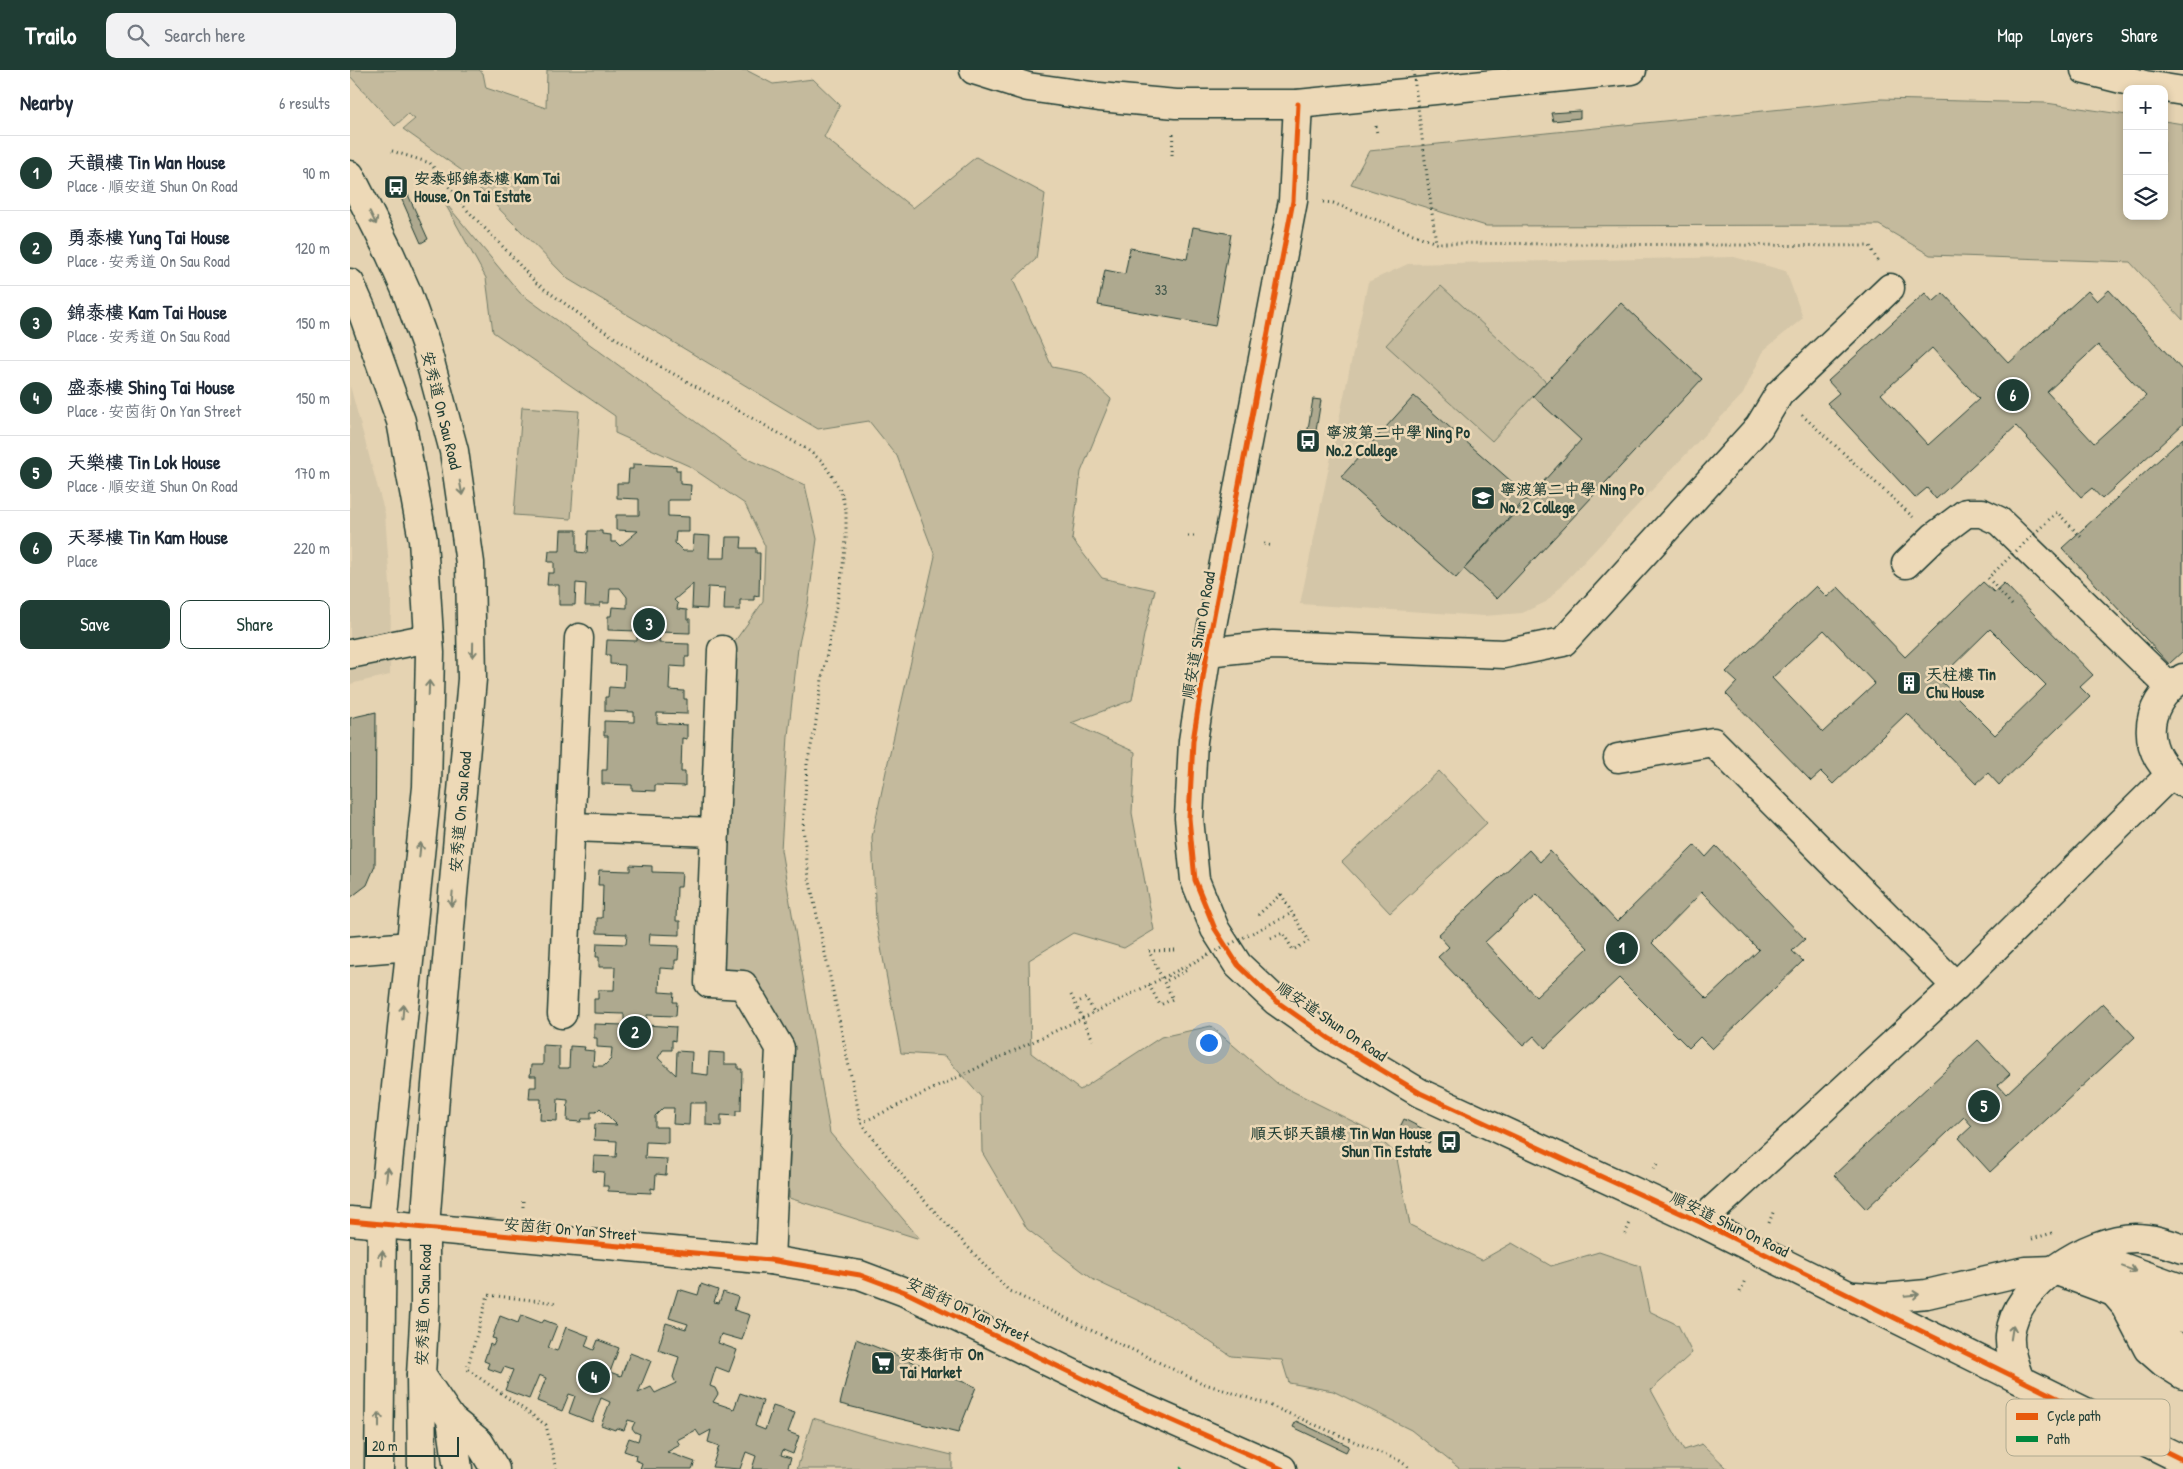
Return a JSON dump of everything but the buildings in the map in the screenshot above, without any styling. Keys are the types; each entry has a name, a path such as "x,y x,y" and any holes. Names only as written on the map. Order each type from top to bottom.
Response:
{"main road":[{"path":"974,70 1028,87 1100,97 1176,104 1298,104 1632,70"},
{"path":"2085,70 2145,85 2183,90"},
{"name":"順安道 Shun On Road","path":"1298,104 1293,201 1207,652 1193,741 1189,818 1195,880 1215,929 1238,965 1276,1000 1330,1039 1420,1093 1700,1222 2059,1399"},
{"name":"安秀道 On Sau Road","path":"350,175 390,254 406,290 425,343 454,451 470,563 472,679 436,1085 426,1226 425,1305 421,1375 422,1469"},
{"path":"350,283 361,308 401,422 423,540 430,654 427,787 382,1222 379,1469"},
{"path":"1207,652 1273,645 1504,654 1563,642 1759,427 1779,394 1890,288"},
{"path":"1700,1222 2177,779 2158,760 2151,741 2151,721 2157,702 2176,683 1999,521 1982,513 1966,513 1934,537 1906,564"},
{"path":"350,654 429,638"},
{"path":"562,1014 579,638"},
{"path":"722,650 709,983 743,985 780,1048 770,1260"},
{"path":"1618,758 1713,742 1956,986"},
{"path":"571,827 715,832"},
{"path":"350,951 410,946"},
{"name":"安茵街 On Yan Street","path":"350,1220 426,1226 554,1241 770,1260 860,1275 905,1292 1137,1404 1282,1469"},
{"path":"2020,1380 2010,1347 2010,1334 2013,1324 2017,1313 2032,1289 2054,1270 2083,1253 2108,1242 2135,1238 2159,1240 2183,1249"},
{"path":"2083,1253 2183,1289"},
{"path":"1846,1295 1883,1298 1926,1294 2025,1271 2054,1270 2183,1318"},
{"path":"2112,1290 2125,1305 2148,1348 2164,1363 2183,1375"},
{"path":"2132,1319 2183,1350"},
{"path":"421,1375 451,1419 479,1442 495,1469"},
{"path":"451,1419 458,1469"},
{"name":"順安道 Shun On Road","path":"2170,1454 2183,1460"}],"path":[{"path":"1413,70 1436,243"},
{"path":"392,150 430,163 468,211 507,250 535,282 593,324 655,363 805,448 822,461 841,490 846,512 845,548 833,632 822,679 816,728 807,764 803,828 809,878 861,1123 1150,985 1187,970"},
{"path":"1333,203 1436,243 1870,246 1890,288"},
{"path":"1779,394 1934,537"},
{"path":"2012,605 1988,578 2057,512 2082,537"},
{"path":"1188,536 1194,536"},
{"path":"1264,544 1272,546"},
{"path":"1258,916 1281,894 1309,941 1293,950 1283,933 1271,938"},
{"path":"1163,980 1292,913"},
{"path":"1150,985 1160,1005 1173,999 1149,951 1177,950"},
{"path":"1070,996 1093,1040"},
{"path":"1080,1001 1086,998 1094,1012"},
{"path":"1769,1223 1774,1210"},
{"path":"1625,1234 1631,1222"},
{"path":"1740,1292 1745,1280"},
{"path":"556,1469 546,1424 467,1369 488,1295 558,1303"}],"shaded area":[{"path":"350,70 479,70 483,73 486,88 546,108 547,70 746,70 773,84 813,79 840,105 824,137 913,208 976,157 1045,194 1036,259 1013,280 1052,367 1083,373 1111,399 1081,472 1072,539 1102,578 1155,590 1144,635 1132,700 1071,723 1135,752 1132,813 1154,930 1124,948 1073,933 1029,960 1031,1053 1080,1090 1161,1037 1211,1026 1278,1084 1370,1130 1396,1154 1410,1225 1482,1260 1512,1243 1551,1266 1599,1252 1640,1266 1649,1311 1678,1325 1692,1353 1651,1390 1684,1450 1702,1444 1728,1469 1460,1469 1411,1430 1333,1391 1289,1383 1282,1360 1231,1356 1176,1319 1094,1280 1027,1229 982,1152 981,1097 945,1056 901,1053 876,921 872,837 935,556 897,456 869,421 818,429 568,279 461,170 403,129 415,119 408,114 395,126 350,76"},
{"path":"1881,99 2046,103 2123,114 2123,220 2168,220 2168,122 2183,124 2183,320 2130,262 1930,255 1879,225 1486,226 1351,184 1369,151"},
{"path":"443,200 520,293 745,458 805,485 817,539 808,603 798,648 788,736 781,850 830,1133 920,1239 789,1198 792,1051 718,971 732,645 763,602 765,546 745,504 689,466 615,433 615,416 493,332 486,278"},
{"name":"寧波第二中學 Ning Po No. 2 College","path":"1734,257 1786,271 1803,318 1764,350 1743,394 1546,602 1522,613 1484,616 1300,604 1368,282 1408,264"},
{"path":"1441,286 1546,382 1492,441 1386,345"},
{"path":"350,386 385,514 391,599 390,675 350,684"},
{"path":"522,407 579,411 571,519 514,515"},
{"path":"1439,771 1487,823 1390,913 1342,862"},
{"path":"813,1418 861,1433 952,1455 952,1469 797,1469"}],"cycle path":[{"path":"1298,104 1293,201 1207,652 1193,741 1189,818 1195,880 1215,929 1238,965 1276,1001 1330,1039 1420,1093 1700,1222 2059,1399"},
{"path":"350,1221 770,1260 860,1275 905,1292 1137,1405 1282,1469"},
{"path":"2170,1454 2183,1460"}],"place":[{"name":"安泰邨錦泰樓 Kam Tai House, On Tai Estate","path":"396,187"},
{"name":"天琴樓 Tin Kam House","path":"2013,395"},
{"name":"寧波第二中學 Ning Po No.2 College","path":"1308,441"},
{"name":"寧波第二中學 Ning Po No. 2 College","path":"1483,498"},
{"name":"錦泰樓 Kam Tai House","path":"649,624"},
{"name":"天柱樓 Tin Chu House","path":"1909,683"},
{"name":"天韻樓 Tin Wan House","path":"1622,948"},
{"name":"勇泰樓 Yung Tai House","path":"635,1032"},
{"name":"天樂樓 Tin Lok House","path":"1984,1106"},
{"name":"順天邨天韻樓 Tin Wan House Shun Tin Estate","path":"1449,1142"},
{"name":"安泰街市 On Tai Market","path":"883,1363"},
{"name":"盛泰樓 Shing Tai House","path":"594,1377"}]}
